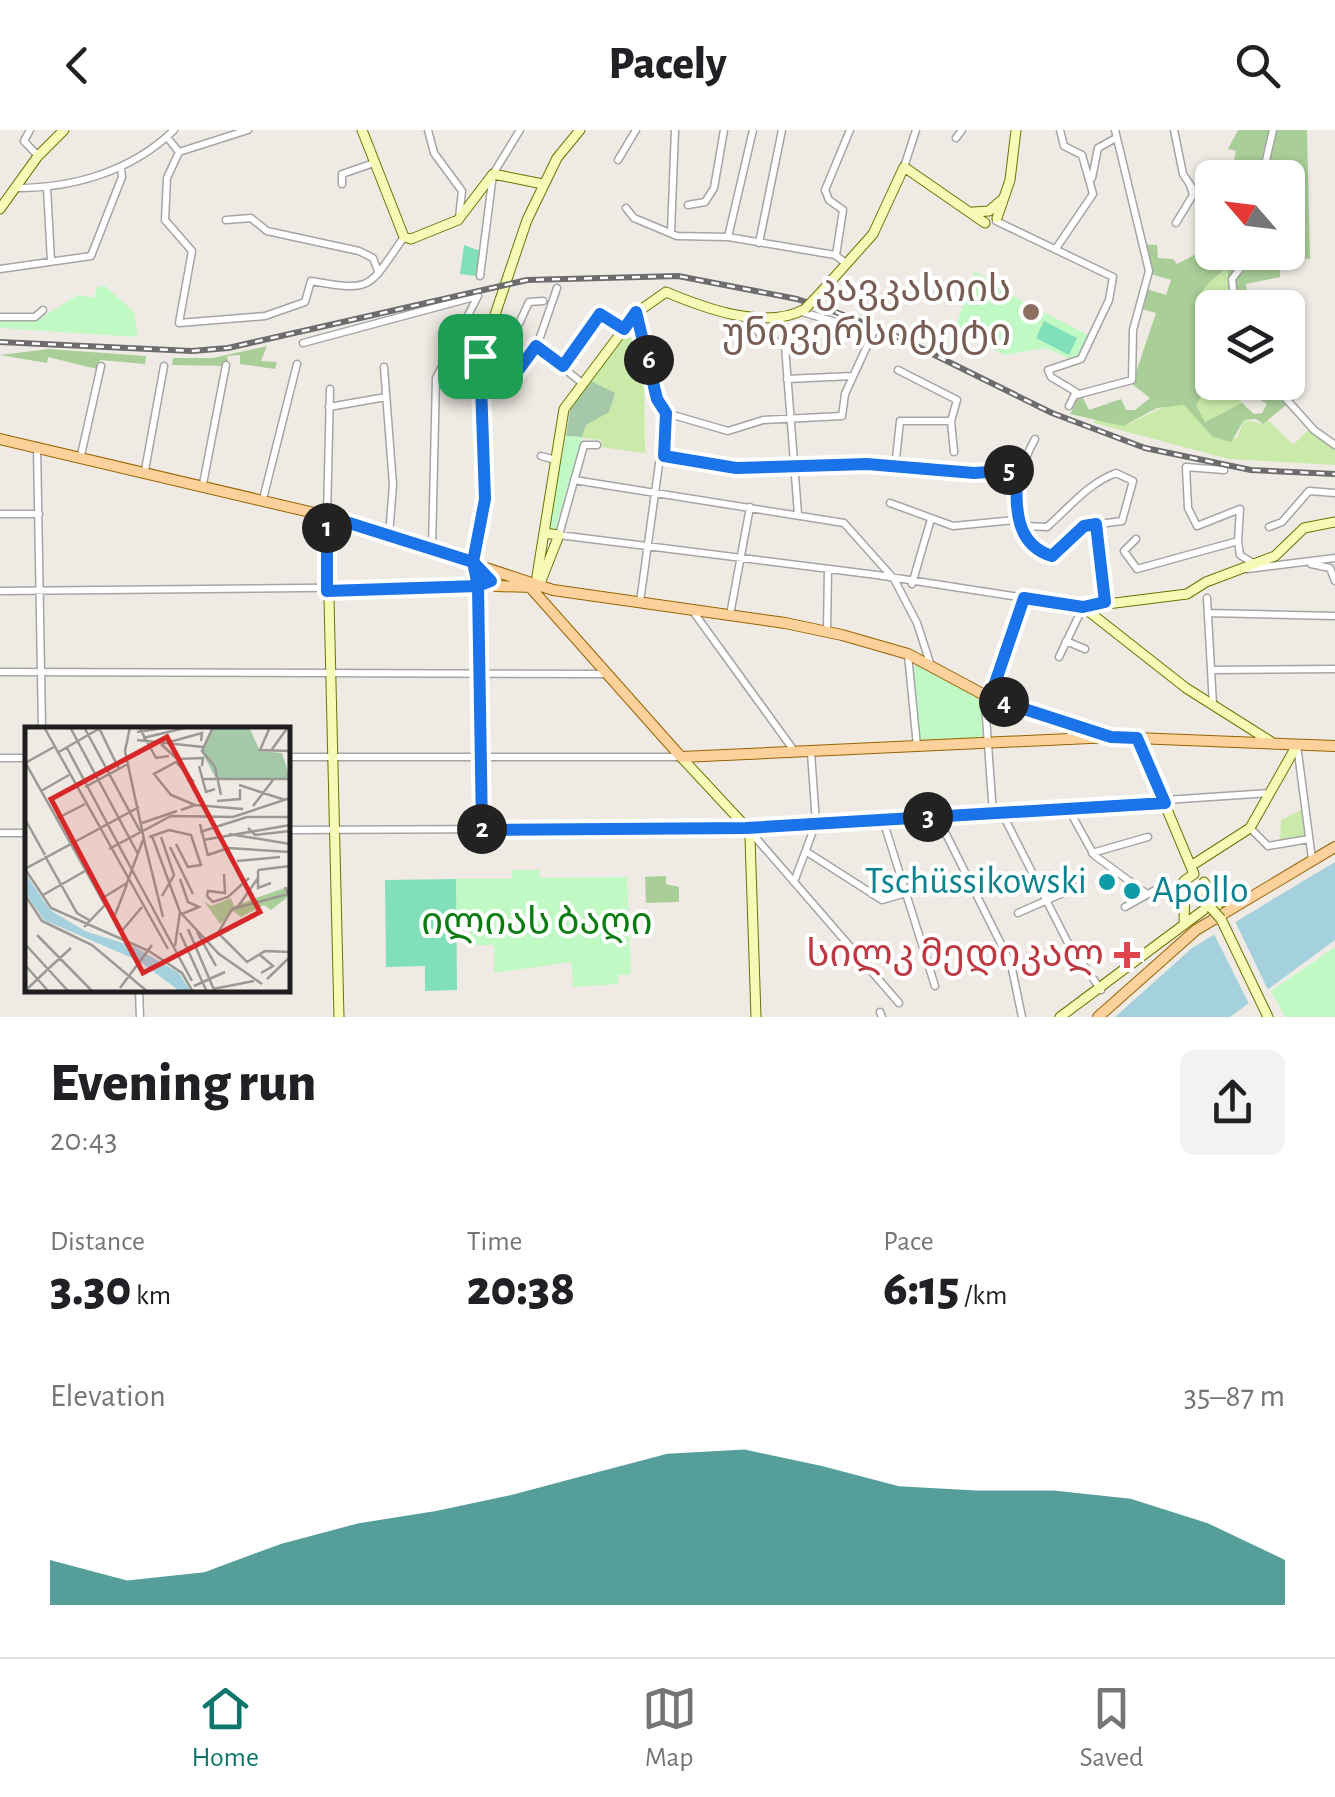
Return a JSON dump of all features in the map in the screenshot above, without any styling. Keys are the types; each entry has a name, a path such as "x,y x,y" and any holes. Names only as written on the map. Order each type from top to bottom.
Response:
{"main road":[{"path":"0,439 145,470 327,516 473,562 499,580 826,632 908,654 990,698 1085,733 1335,746"},
{"path":"473,562 499,580"},
{"path":"535,586 681,756 986,744 1085,733"},
{"path":"1098,1017 1216,911 1335,847"}],"street":[{"path":"30,130 24,141 38,156"},
{"path":"0,209 38,156 64,130"},
{"path":"15,188 47,188 122,168 174,130"},
{"path":"248,130 180,152 167,178 164,196 168,228 192,251 178,323 265,316 305,302 311,280 358,289 378,272 404,237"},
{"path":"362,130 404,237"},
{"path":"428,130 434,153 462,191 458,220"},
{"path":"404,237 411,239 458,220 520,130"},
{"path":"482,830 478,586 473,562 485,499 480,356 543,184 580,130"},
{"path":"618,160 636,130"},
{"path":"671,232 675,130"},
{"path":"688,205 705,202 714,188 724,130"},
{"path":"728,236 753,130"},
{"path":"759,243 782,130"},
{"path":"836,255 842,210 829,200 825,190 850,130"},
{"path":"803,310 873,234 916,130"},
{"path":"956,138 962,130"},
{"path":"991,217 1004,197 1016,130"},
{"path":"1060,130 1064,146 1082,155 1092,179"},
{"path":"1174,130 1194,195 1176,222"},
{"path":"1266,160 1273,130"},
{"path":"1057,247 1090,202 1098,148 1115,134 1148,271 1133,330 1132,380 1076,395 1069,406"},
{"path":"166,137 180,152"},
{"path":"342,184 342,174 374,163"},
{"path":"904,166 971,212 991,217 1108,273 1114,282 1081,359 1048,370 1050,378 1076,395"},
{"path":"0,269 91,256 122,168"},
{"path":"493,174 543,184"},
{"path":"480,276 493,174"},
{"path":"1189,182 1195,191"},
{"path":"47,188 52,261"},
{"path":"626,208 634,218 689,238 728,236 836,255 848,265"},
{"path":"226,220 251,218 267,231 359,250 372,258 378,272"},
{"path":"454,344 514,376 536,346 557,288"},
{"path":"535,586 564,410 636,312 666,292 698,306 750,316 803,310 873,333 852,376 842,416 763,420 728,431 666,413"},
{"path":"303,342 478,296 436,378 432,548"},
{"path":"499,367 529,302 542,301"},
{"path":"0,318 35,317 43,310"},
{"path":"636,312 657,399 666,413 664,456 640,602"},
{"path":"563,366 600,314 624,329"},
{"path":"750,316 758,333 785,346 798,514"},
{"path":"536,346 582,383"},
{"path":"204,484 226,364"},
{"path":"264,499 297,364"},
{"path":"81,455 100,366"},
{"path":"145,470 164,366"},
{"path":"384,367 393,485 389,535"},
{"path":"898,370 957,400 952,421 954,452"},
{"path":"787,379 852,376"},
{"path":"330,389 327,591 339,1017"},
{"path":"329,408 386,397"},
{"path":"1288,400 1314,430 1335,444"},
{"path":"896,468 900,421 952,421"},
{"path":"890,503 967,528 1015,520 1026,526 1047,527 1067,504 1116,473 1133,481 1130,503 1122,520 1084,526 1052,556 1032,545 1015,520 1017,470 1035,439"},
{"path":"36,445 42,727"},
{"path":"535,586 558,535 584,445 596,445"},
{"path":"540,456 556,460"},
{"path":"664,456 697,459 718,467 1017,470"},
{"path":"1224,470 1186,467 1188,508 1197,526 1240,509 1240,554 1254,563"},
{"path":"574,480 844,523 894,579 917,623 930,663"},
{"path":"1270,527 1282,522 1309,490 1335,493"},
{"path":"730,616 750,507"},
{"path":"0,514 39,514"},
{"path":"912,584 931,519"},
{"path":"544,533 1083,607 1187,594 1284,550 1304,528 1335,522"},
{"path":"1096,524 1105,602"},
{"path":"1136,539 1124,551 1136,570 1238,541"},
{"path":"1233,570 1335,558"},
{"path":"1304,563 1330,568 1335,581"},
{"path":"826,632 828,570"},
{"path":"0,592 327,591 478,586 499,580"},
{"path":"1024,598 985,703 986,744 997,814 1101,990"},
{"path":"1207,598 1213,706"},
{"path":"1059,657 1083,607"},
{"path":"1083,607 1213,706 1270,740"},
{"path":"692,610 796,753"},
{"path":"1208,613 1335,616"},
{"path":"1066,641 1085,649"},
{"path":"908,654 917,746"},
{"path":"1212,670 1335,669"},
{"path":"0,672 608,674"},
{"path":"1231,718 1238,732 1234,740"},
{"path":"1137,738 1194,869 1268,1017"},
{"path":"1194,914 1191,893 1184,880 1250,828 1297,745"},
{"path":"1297,745 1312,860"},
{"path":"794,882 816,823 811,752"},
{"path":"290,757 681,756 899,1003"},
{"path":"290,830 746,828 1068,810 1271,793"},
{"path":"1068,810 1092,852 1147,894"},
{"path":"937,816 1011,964 1022,1017"},
{"path":"883,820 935,986"},
{"path":"746,828 756,1017"},
{"path":"1250,828 1268,846 1310,839"},
{"path":"0,833 25,832"},
{"path":"1092,852 1148,837"},
{"path":"807,852 882,900 906,893"},
{"path":"1184,920 1191,893 1204,883"},
{"path":"1018,913 1079,886"},
{"path":"1125,907 1166,887 1191,893 1216,911"},
{"path":"1071,1017 1184,920 1194,914 1216,911"},
{"path":"1060,1017 1084,1004"},
{"path":"1258,1017 1262,1004"}],"green space":[{"path":"1238,130 1307,130 1310,259 1305,259 1305,160 1234,160 1236,151 1228,149"},
{"path":"1141,244 1157,245 1158,258 1173,259 1177,264 1195,255 1195,270 1225,270 1204,290 1195,290 1195,400 1199,400 1196,405 1205,422 1242,403 1254,414 1262,413 1267,404 1260,400 1281,400 1286,405 1263,424 1256,419 1244,420 1231,442 1213,437 1184,405 1157,408 1123,426 1070,414 1075,405 1073,399 1082,396 1089,410 1121,399 1126,410 1135,410 1150,398 1132,384 1156,313 1141,309 1147,289 1166,295 1171,280 1151,274"},
{"path":"464,245 480,251 476,276 460,274"},
{"path":"1228,270 1280,270 1280,277 1246,284 1247,290 1229,290"},
{"path":"1229,270 1230,290 1204,290 1214,278"},
{"path":"974,271 1013,292 1012,296 1090,336 1077,362 1046,348 1005,355 955,330"},
{"path":"105,286 134,312 138,337 0,328 0,321 39,319 78,295 94,298 97,287"},
{"path":"1044,321 1077,338 1069,355 1036,338"},
{"path":"625,335 644,346 652,380 644,381 645,453 601,447 601,440 566,436 571,404"},
{"path":"267,346 261,361 277,362 275,369 240,364 240,355 227,356 229,366 172,365 173,358 213,358"},
{"path":"49,349 146,356 145,364 100,360 97,369 48,357 47,363 0,355"},
{"path":"591,381 615,393 609,412 586,425 582,437 566,436 571,404"},
{"path":"1199,400 1242,403 1205,422 1196,405"},
{"path":"1169,405 1184,405 1218,439 1237,438 1244,420 1263,424 1268,420 1293,445 1309,429 1335,447 1335,465 1229,459 1094,423 1096,418 1123,426"},
{"path":"566,436 582,437 555,531 547,529"},
{"path":"914,665 925,666 981,700 982,741 919,744"},
{"path":"1303,809 1305,837 1280,843 1281,820"},
{"name":"ილიას ბაღი","path":"512,870 539,870 540,878 627,877 631,974 618,975 618,984 573,987 571,962 494,973 494,945 471,945 470,924 455,922 456,879 512,879"},
{"path":"666,876 666,884 679,887 679,902 646,903 645,877"},
{"path":"456,879 457,990 425,991 425,966 386,967 385,880"},
{"path":"1335,947 1335,1017 1285,1017 1271,991"}],"water":[{"path":"1335,862 1335,940 1230,1017 1115,1017 1192,948"}],"pier":[{"path":"1233,917 1269,992 1250,1006 1212,930"}],"railway":[{"path":"0,342 192,351 228,348 527,280 678,276 797,299 833,311 894,335 1052,413 1145,448 1251,470 1335,474"}],"place":[{"name":"კავკასიის უნივერსიტეტი","path":"1031,312"},
{"name":"Tschüssikowski","path":"1107,882"},
{"name":"Apollo","path":"1132,891"},
{"name":"სილკ მედიკალ","path":"1127,955"}],"route":[{"path":"480,356 485,499 473,562 478,586 327,591 326,545 327,516 473,562 491,581 478,586 482,830 746,828 1165,803 1137,738 1111,737 990,698 1024,598 1083,607 1105,602 1096,524 1084,526 1052,556 1040,552 1015,520 1017,470 974,473 867,464 736,468 664,456 666,413 657,399 636,312 624,329 600,314 563,366 536,346 514,376 480,356"}]}
